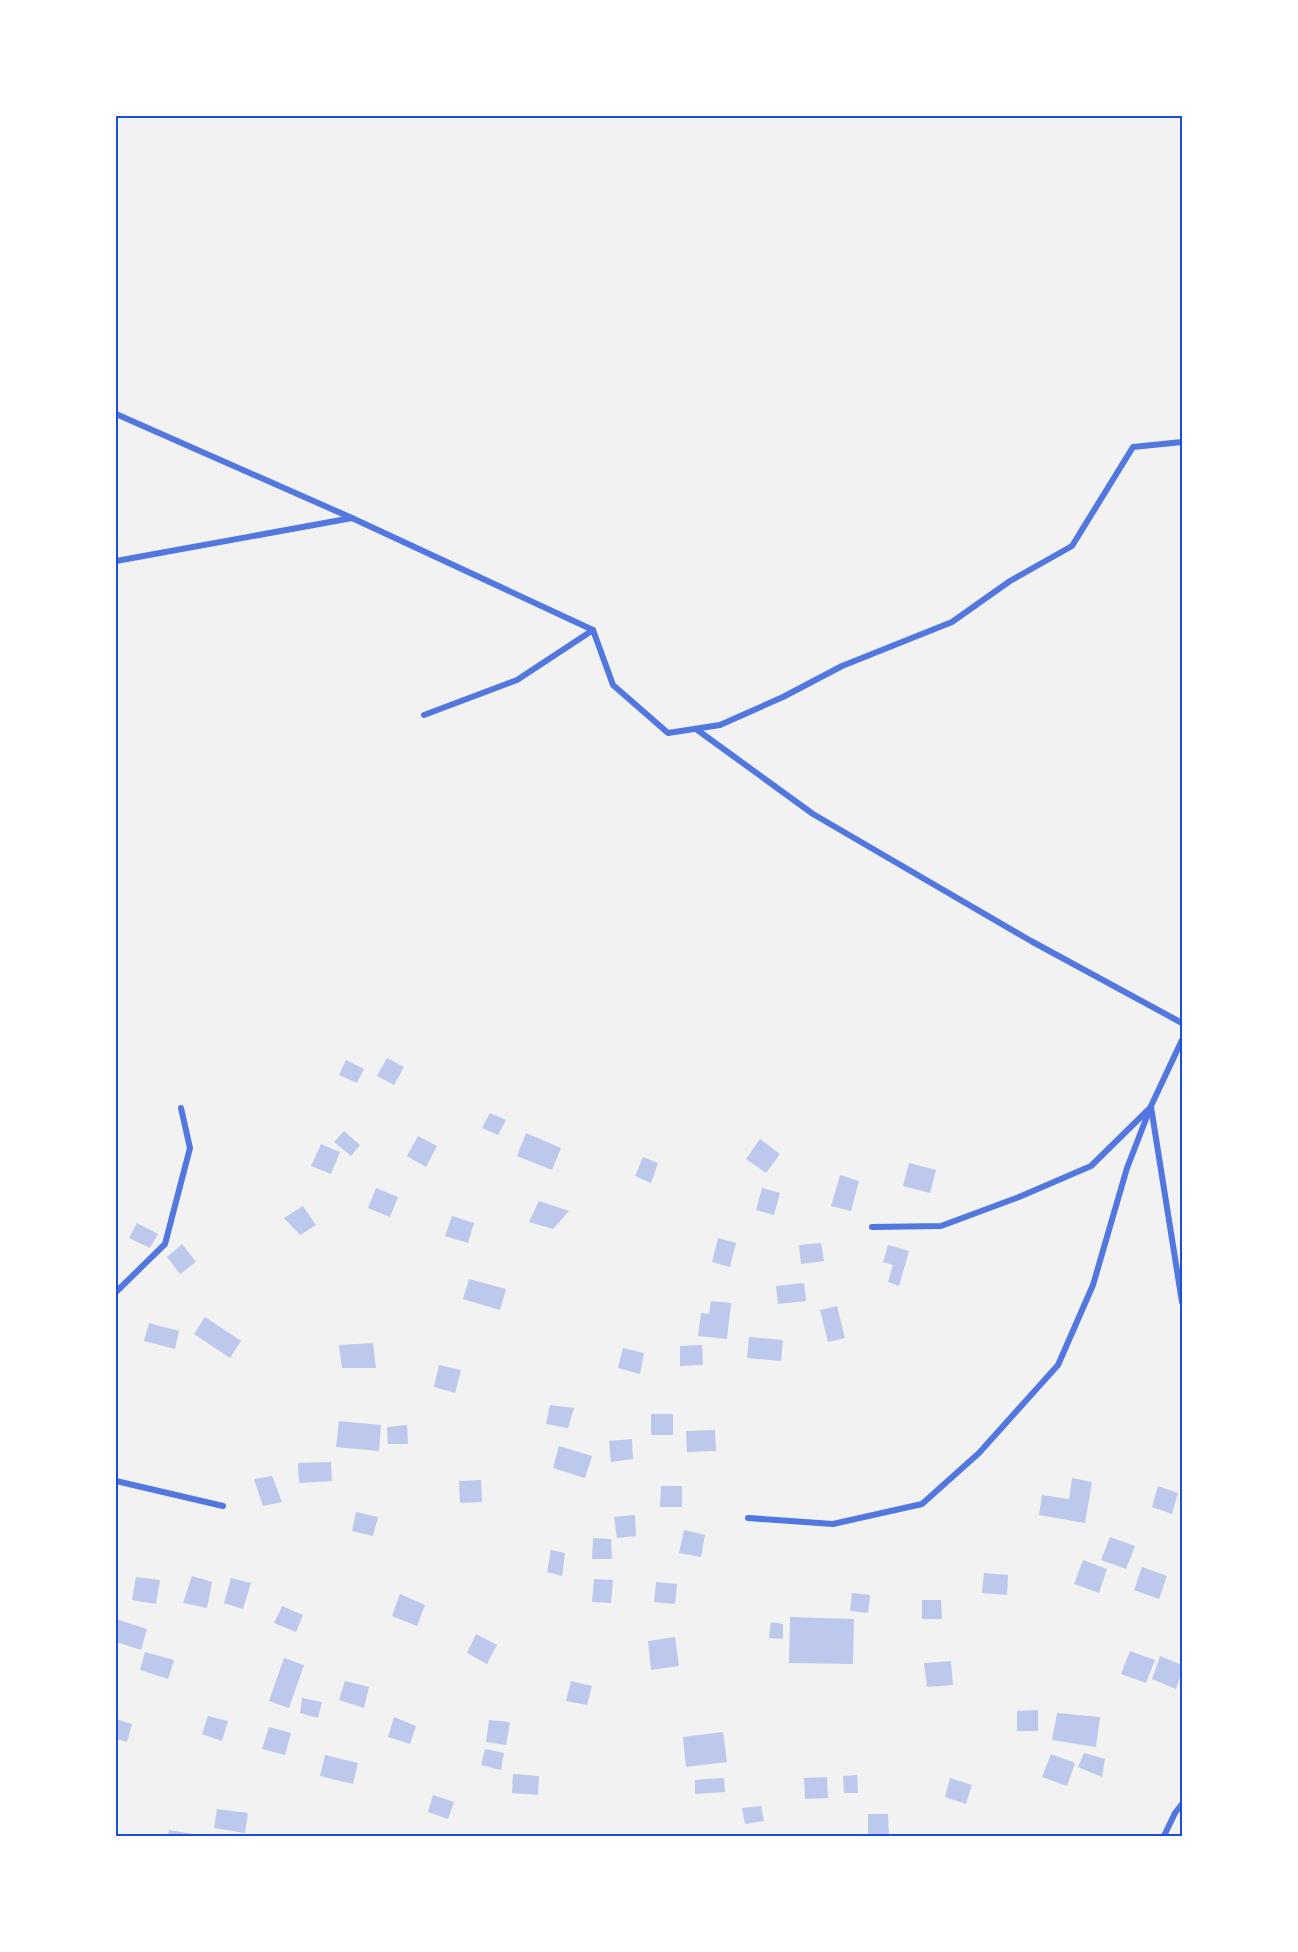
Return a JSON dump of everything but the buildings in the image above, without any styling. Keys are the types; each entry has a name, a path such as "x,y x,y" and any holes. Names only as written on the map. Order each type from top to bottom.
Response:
{"street":[{"path":"116,414 352,518 593,630 613,685 668,733 720,725 783,697 842,666 952,622 1010,581 1072,546 1133,447 1182,442"},
{"path":"116,561 352,518"},
{"path":"424,715 517,680 593,630"},
{"path":"696,729 813,814 1031,941 1182,1023"},
{"path":"748,1518 833,1524 922,1504 979,1454 1058,1365 1093,1285 1124,1178 1151,1106 1182,1040"},
{"path":"872,1227 941,1226 1019,1197 1091,1166 1151,1106"},
{"path":"1151,1106 1182,1302"},
{"path":"116,1292 165,1245 190,1148 181,1108"},
{"path":"116,1481 223,1506"},
{"path":"1164,1836 1182,1804"}]}
